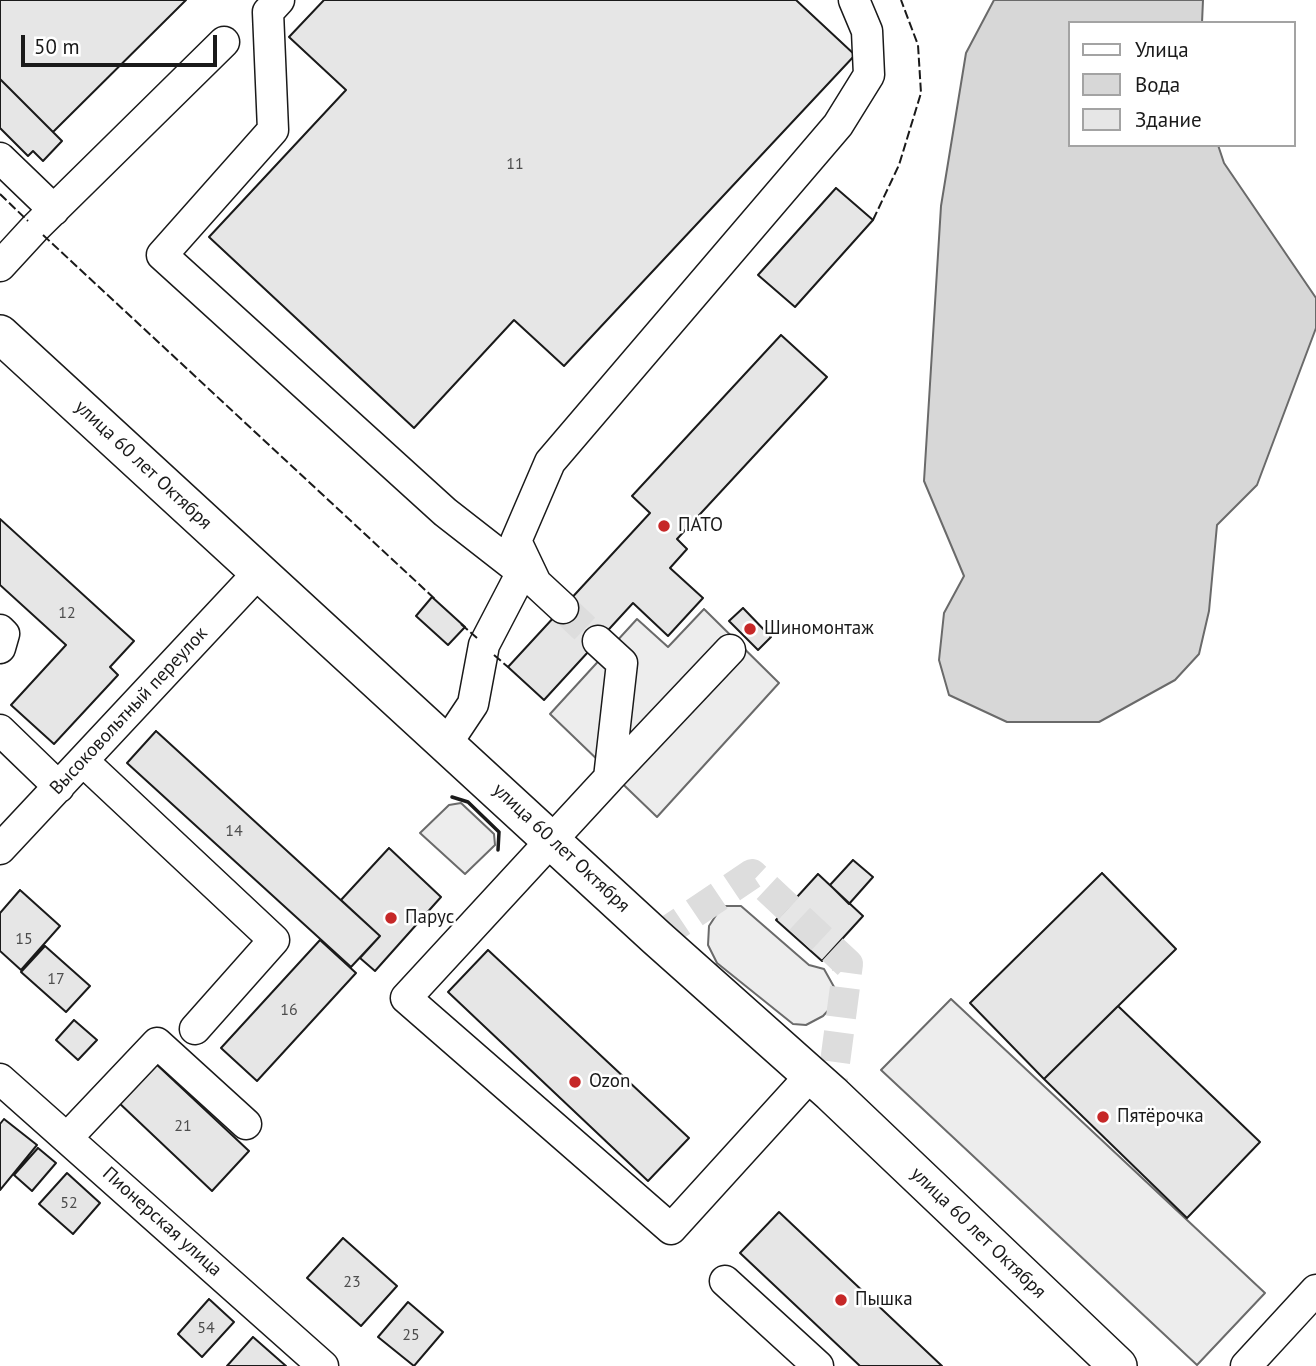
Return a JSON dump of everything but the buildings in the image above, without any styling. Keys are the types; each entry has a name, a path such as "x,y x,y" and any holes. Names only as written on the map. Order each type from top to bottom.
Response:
{"main road":[{"name":"улица 60 лет Октября","path":"0,334 657,938 811,1075 1118,1366"}],"street":[{"path":"279,0 268,12 273,130 162,255 445,512 563,608"},
{"path":"529,578 516,541 550,462 838,125 869,75 867,31 854,0"},
{"path":"0,267 224,42"},
{"path":"0,158 54,210"},
{"name":"Высоковольтный переулок","path":"0,849 259,572"},
{"path":"447,743 473,704 484,645 529,578"},
{"path":"0,630 4,634 0,648"},
{"path":"598,640 622,663 609,778"},
{"path":"730,650 406,998 671,1229 811,1075"},
{"path":"0,730 59,786"},
{"path":"83,761 274,940 195,1029"},
{"path":"66,1138 156,1043 246,1124"},
{"name":"Пионерская улица","path":"0,1079 323,1366"},
{"path":"726,1281 818,1366"},
{"path":"1246,1366 1316,1290"}],"shaded area":[{"path":"704,609 779,683 657,817 550,714 637,619 668,647"},
{"path":"461,803 494,834 495,845 465,874 420,833 449,805"},
{"path":"722,906 741,906 809,965 824,969 838,994 837,1001 823,1016 806,1025 793,1024 717,963 708,945 709,926"},
{"path":"951,999 1265,1293 1197,1365 881,1070"}],"water":[{"path":"994,0 1203,0 1202,21 1068,21 1068,147 1219,147 1224,163 1316,298 1316,328 1257,485 1217,525 1209,611 1199,654 1175,680 1099,722 1007,722 949,695 939,660 944,613 964,576 924,481 941,206 966,53"}],"tunnel":[{"path":"563,608 598,641"},
{"path":"657,938 752,874 848,964 831,1093"}],"fence":[{"path":"873,220 899,165 921,93 918,45 901,0"},
{"path":"0,194 28,221"},
{"path":"43,235 436,600"},
{"path":"461,624 477,638"},
{"path":"494,655 508,667"}],"wall":[{"path":"452,797 468,802 499,832 498,850"}],"place":[{"name":"ПАТО","path":"664,526"},
{"name":"Шиномонтаж","path":"750,629"},
{"name":"Парус","path":"391,918"},
{"name":"Ozon","path":"575,1082"},
{"name":"Пятёрочка","path":"1103,1117"},
{"name":"Пышка","path":"841,1300"}]}
